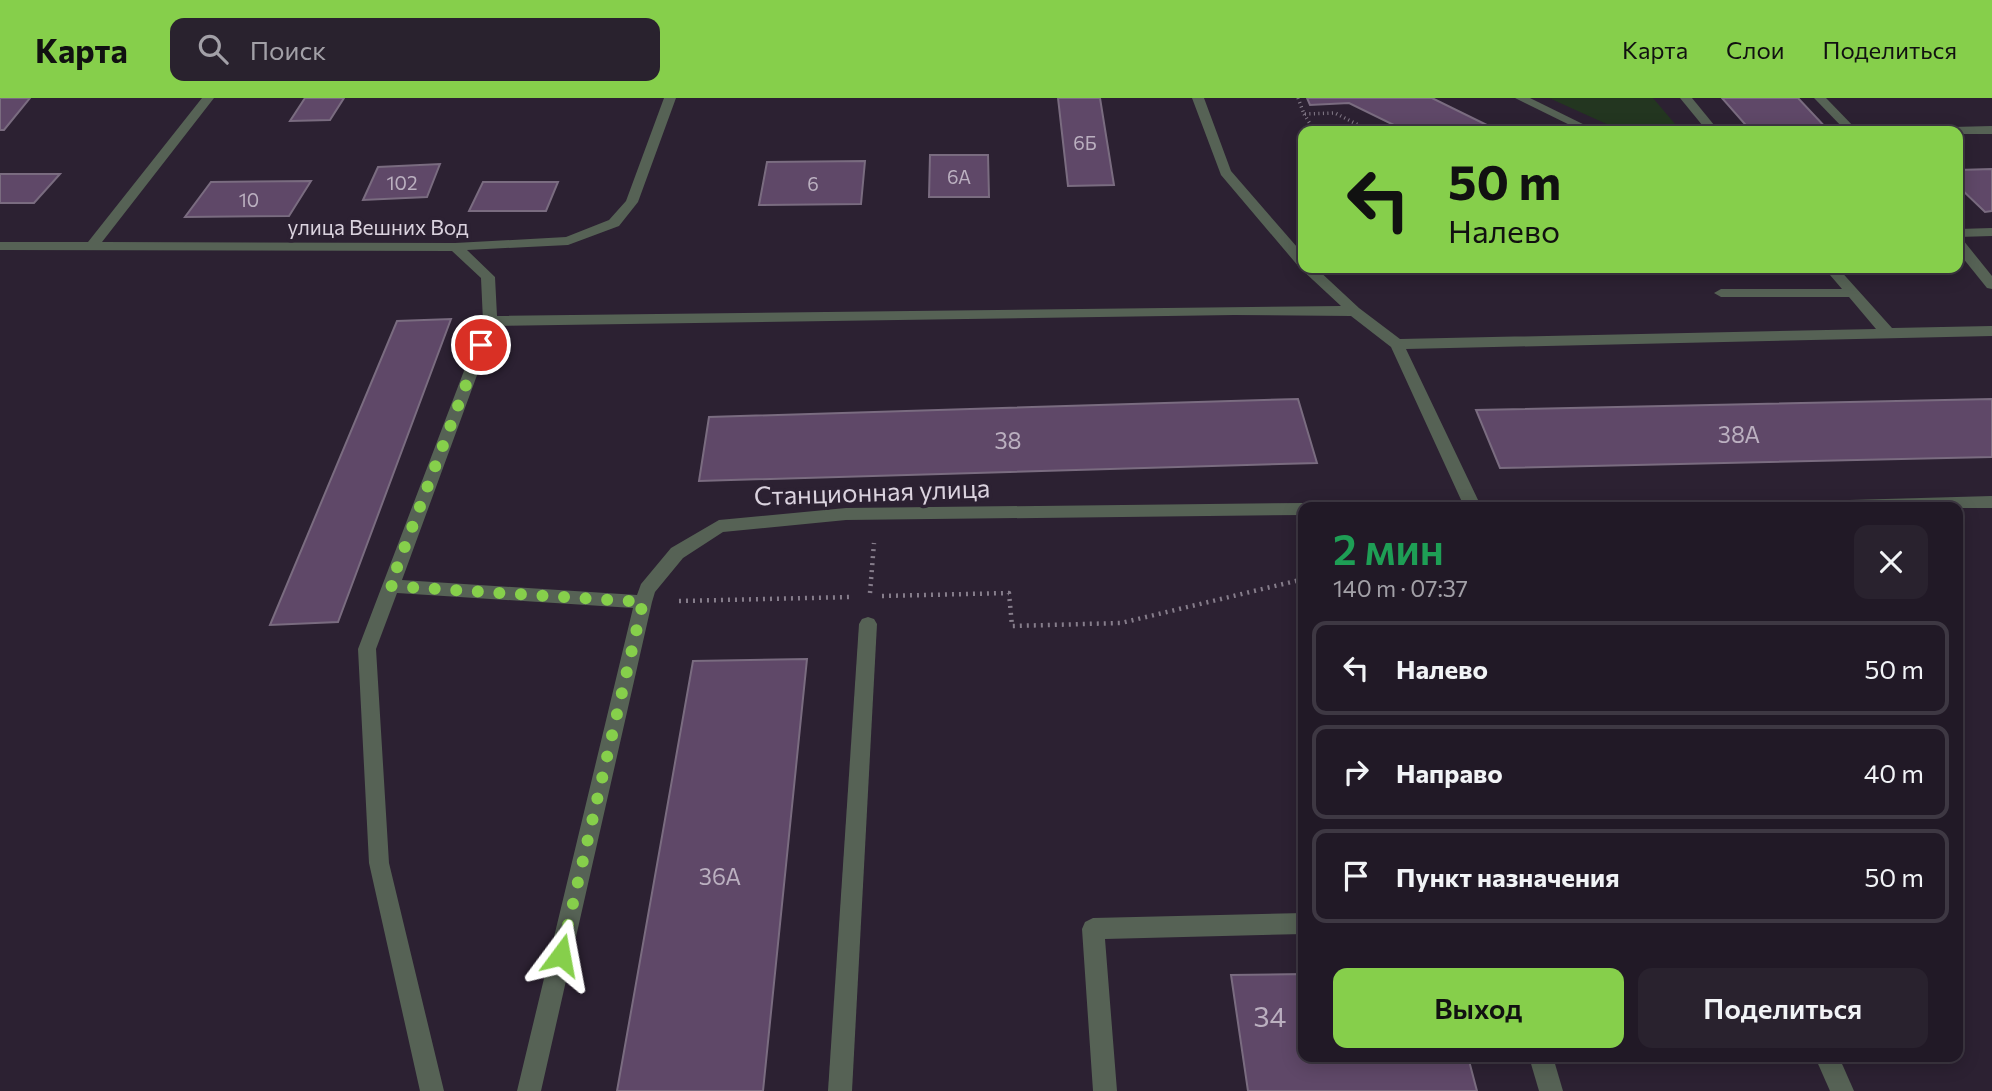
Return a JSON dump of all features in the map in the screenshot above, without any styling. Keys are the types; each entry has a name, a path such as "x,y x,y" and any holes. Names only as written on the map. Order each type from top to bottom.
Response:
{"street":[{"path":"91,247 208,98"},
{"name":"улица Вешних Вод","path":"0,246 455,247 568,242 614,223 632,202 670,98"},
{"path":"1198,98 1225,172 1298,255"},
{"path":"1521,98 1580,126"},
{"path":"1686,98 1709,126"},
{"path":"1820,98 1847,126"},
{"path":"1963,131 1992,130"},
{"path":"1963,233 1992,232"},
{"path":"432,1091 379,863 367,649 490,321 488,277 455,247"},
{"path":"1963,249 1992,285"},
{"path":"1315,273 1354,312 1397,344 1471,502"},
{"path":"1835,273 1888,333"},
{"path":"1721,293 1853,293"},
{"path":"490,321 1234,310 1354,312"},
{"path":"1397,344 1992,331"},
{"path":"1963,503 1992,502"},
{"name":"Станционная улица","path":"529,1091 643,602 647,589 677,553 719,526 876,514 1298,509"},
{"path":"390,586 643,602"},
{"path":"840,1091 869,624"},
{"path":"1105,1091 1093,929 1298,923"},
{"path":"1542,1062 1551,1091"},
{"path":"1829,1062 1842,1091"}],"path":[{"path":"1298,98 1311,126"},
{"path":"1304,114 1335,113 1360,126"},
{"path":"869,624 876,514"},
{"path":"643,602 1009,593 1012,626 1121,623 1298,580"}],"green space":[{"path":"1549,98 1653,98 1677,126 1611,126"}],"building":[{"path":"0,98 30,98 4,130 0,130"},
{"path":"305,98 344,98 330,120 290,121"},
{"path":"1058,98 1100,98 1114,185 1068,186"},
{"path":"1307,98 1432,98 1489,126 1396,126 1349,103 1310,105"},
{"path":"1722,98 1798,98 1824,126 1747,126"},
{"path":"930,155 988,155 989,197 929,197"},
{"path":"865,161 861,204 759,205 767,162"},
{"path":"440,164 427,197 363,200 378,167"},
{"path":"1992,169 1992,211 1985,212 1963,191 1963,170"},
{"path":"0,174 60,174 34,203 0,203"},
{"path":"311,181 289,216 185,217 211,182"},
{"path":"483,182 558,182 546,211 469,211"},
{"path":"451,319 338,622 270,625 397,321"},
{"path":"1298,399 1317,463 699,481 709,417"},
{"path":"1992,399 1992,457 1500,468 1476,410"},
{"path":"807,659 763,1091 617,1091 693,661"},
{"path":"1298,974 1298,1062 1469,1062 1477,1091 1248,1091 1231,975"}],"route":[{"path":"481,345 390,586 643,602 561,955"}]}
